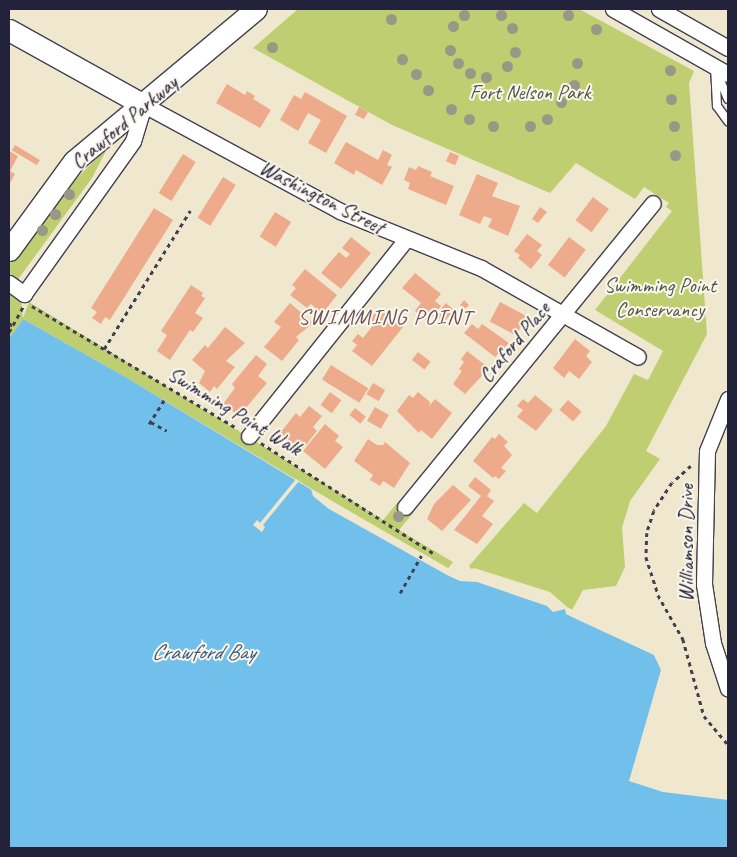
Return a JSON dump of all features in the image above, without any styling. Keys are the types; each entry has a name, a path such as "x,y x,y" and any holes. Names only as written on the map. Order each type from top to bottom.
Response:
{"main road":[{"name":"Crawford Parkway","path":"9,250 74,161 144,105 256,9"},
{"name":"Washington Street","path":"9,30 144,105"}],"street":[{"path":"613,9 728,74"},
{"path":"659,9 728,48"},
{"name":"Washington Street","path":"144,105 340,211 482,268 638,357"},
{"path":"9,283 24,294 133,141 144,105"},
{"name":"Craford Place","path":"405,507 653,203"},
{"path":"250,436 406,239"},
{"name":"Williamson Drive","path":"728,399 707,451 704,584 713,642 728,689"}],"lane":[{"path":"715,66 728,82"},
{"path":"715,66 728,99"},
{"path":"715,66 717,106 728,121"}],"path":[{"path":"104,349 190,211"},
{"name":"Swimming Point Walk","path":"13,326 26,302 250,436 433,553"},
{"path":"9,323 13,326 9,332"},
{"path":"164,400 150,423 166,431"},
{"path":"695,460 672,483 654,511 647,533 646,557 658,595 683,639 704,716 728,745"},
{"path":"400,593 421,556"}],"green space":[{"name":"Fort Nelson Park","path":"298,9 579,9 694,71 689,83 707,334 646,451 660,459 630,501 622,528 625,567 616,586 583,590 571,612 473,571 469,566 524,503 537,513 606,426 634,374 648,380 663,351 595,310 672,211 666,207 669,203 644,187 635,199 576,163 550,193 392,125 253,48"},
{"path":"108,147 92,178 19,278 23,318 29,302 383,520 398,502 413,513 399,530 453,562 447,570 127,378 23,319 9,339 9,265 52,203"}],"water":[{"name":"Crawford Bay","path":"23,319 127,378 434,564 565,609 665,657 667,668 634,780 665,787 728,794 728,848 9,848 9,339"}],"pier":[{"path":"296,479 299,481 263,525 265,527 262,532 253,525 257,520 260,523"},
{"path":"311,489 448,568 464,574 474,568 550,592 567,607 666,655 670,668 634,780 728,794 728,800 663,792 629,781 661,670 654,655 566,614 565,609 553,612 547,606 477,582 460,581 447,575 329,509 313,496"}],"building":[{"path":"227,84 245,95 247,91 255,96 253,99 271,110 260,128 216,103"},
{"path":"305,92 347,116 326,153 308,143 321,120 308,113 298,131 280,120 294,95 301,99"},
{"path":"359,107 368,112 364,119 355,115"},
{"path":"346,142 378,160 383,150 392,155 387,165 392,167 382,185 356,170 354,175 334,163"},
{"path":"15,145 40,160 37,165 12,150"},
{"path":"9,151 18,156 10,171 15,174 9,185"},
{"path":"450,152 459,156 455,165 446,161"},
{"path":"183,154 196,162 171,201 159,193"},
{"path":"418,166 432,172 430,176 454,186 446,205 408,189 410,183 404,180 409,167 416,170"},
{"path":"477,174 498,183 492,196 520,206 508,236 488,227 492,219 484,216 480,224 459,215"},
{"path":"223,177 236,185 210,226 198,218"},
{"path":"593,197 609,209 592,232 576,220"},
{"path":"540,207 547,212 538,223 532,219"},
{"path":"154,208 173,220 110,320 105,317 101,324 92,318 97,312 91,308"},
{"path":"275,212 291,222 276,247 260,237"},
{"path":"527,234 542,245 537,251 542,255 531,269 518,258 520,255 514,251"},
{"path":"351,237 371,253 341,289 321,273 339,252 346,258 350,254 342,248"},
{"path":"569,237 586,250 565,278 548,265"},
{"path":"305,269 337,295 322,314 311,304 307,308 290,295 296,288 292,285"},
{"path":"415,273 441,294 435,301 441,306 428,322 415,311 421,303 402,288"},
{"path":"191,285 203,293 201,296 205,298 195,313 203,318 193,332 190,330 170,360 157,351 167,335 161,331"},
{"path":"464,300 469,305 465,309 460,305"},
{"path":"500,302 526,316 516,336 490,321"},
{"path":"290,303 313,323 296,337 299,340 282,361 264,347 281,327 274,322"},
{"path":"446,303 454,310 444,322 436,315"},
{"path":"375,312 380,316 384,312 403,327 372,366 352,351 357,345 352,341 358,334 363,338 374,324 370,320"},
{"path":"472,324 478,329 482,324 509,343 495,357 464,333"},
{"path":"225,327 245,343 226,361 235,367 217,389 214,386 210,392 199,383 205,371 192,360 205,345 208,348"},
{"path":"575,339 590,351 586,356 592,362 579,379 569,371 564,378 553,368"},
{"path":"467,351 489,368 465,394 453,384 462,371 459,369 464,362 461,359"},
{"path":"418,352 431,362 424,370 412,360"},
{"path":"256,355 267,364 258,376 267,383 239,416 223,404 235,388 232,384"},
{"path":"331,365 368,388 359,403 322,379"},
{"path":"373,383 385,390 379,401 366,394"},
{"path":"330,392 341,400 332,413 321,405"},
{"path":"418,392 430,402 429,406 435,399 452,413 432,439 421,430 419,433 397,411 409,395 413,398"},
{"path":"535,395 553,410 536,431 517,417 523,410 517,406 523,399 528,403"},
{"path":"568,400 582,412 573,422 559,410"},
{"path":"309,406 322,416 313,427 317,431 302,450 280,433 296,413 300,417"},
{"path":"375,407 389,415 381,429 367,421"},
{"path":"355,408 366,417 360,424 349,415"},
{"path":"325,424 339,436 335,441 343,447 325,469 303,451"},
{"path":"499,434 508,442 504,446 512,455 501,468 506,471 499,479 495,476 493,478 473,461 492,437 495,439"},
{"path":"368,439 377,445 383,445 385,442 410,463 394,488 383,481 380,486 370,480 373,475 354,461"},
{"path":"475,477 491,490 487,496 494,501 482,516 493,524 477,544 454,530 481,496 468,486"},
{"path":"453,485 471,500 442,531 427,519 434,504"}],"district":[{"name":"SWIMMING POINT","path":"385,318"}],"park label":[{"name":"Swimming Point Conservancy","path":"660,297"}]}
